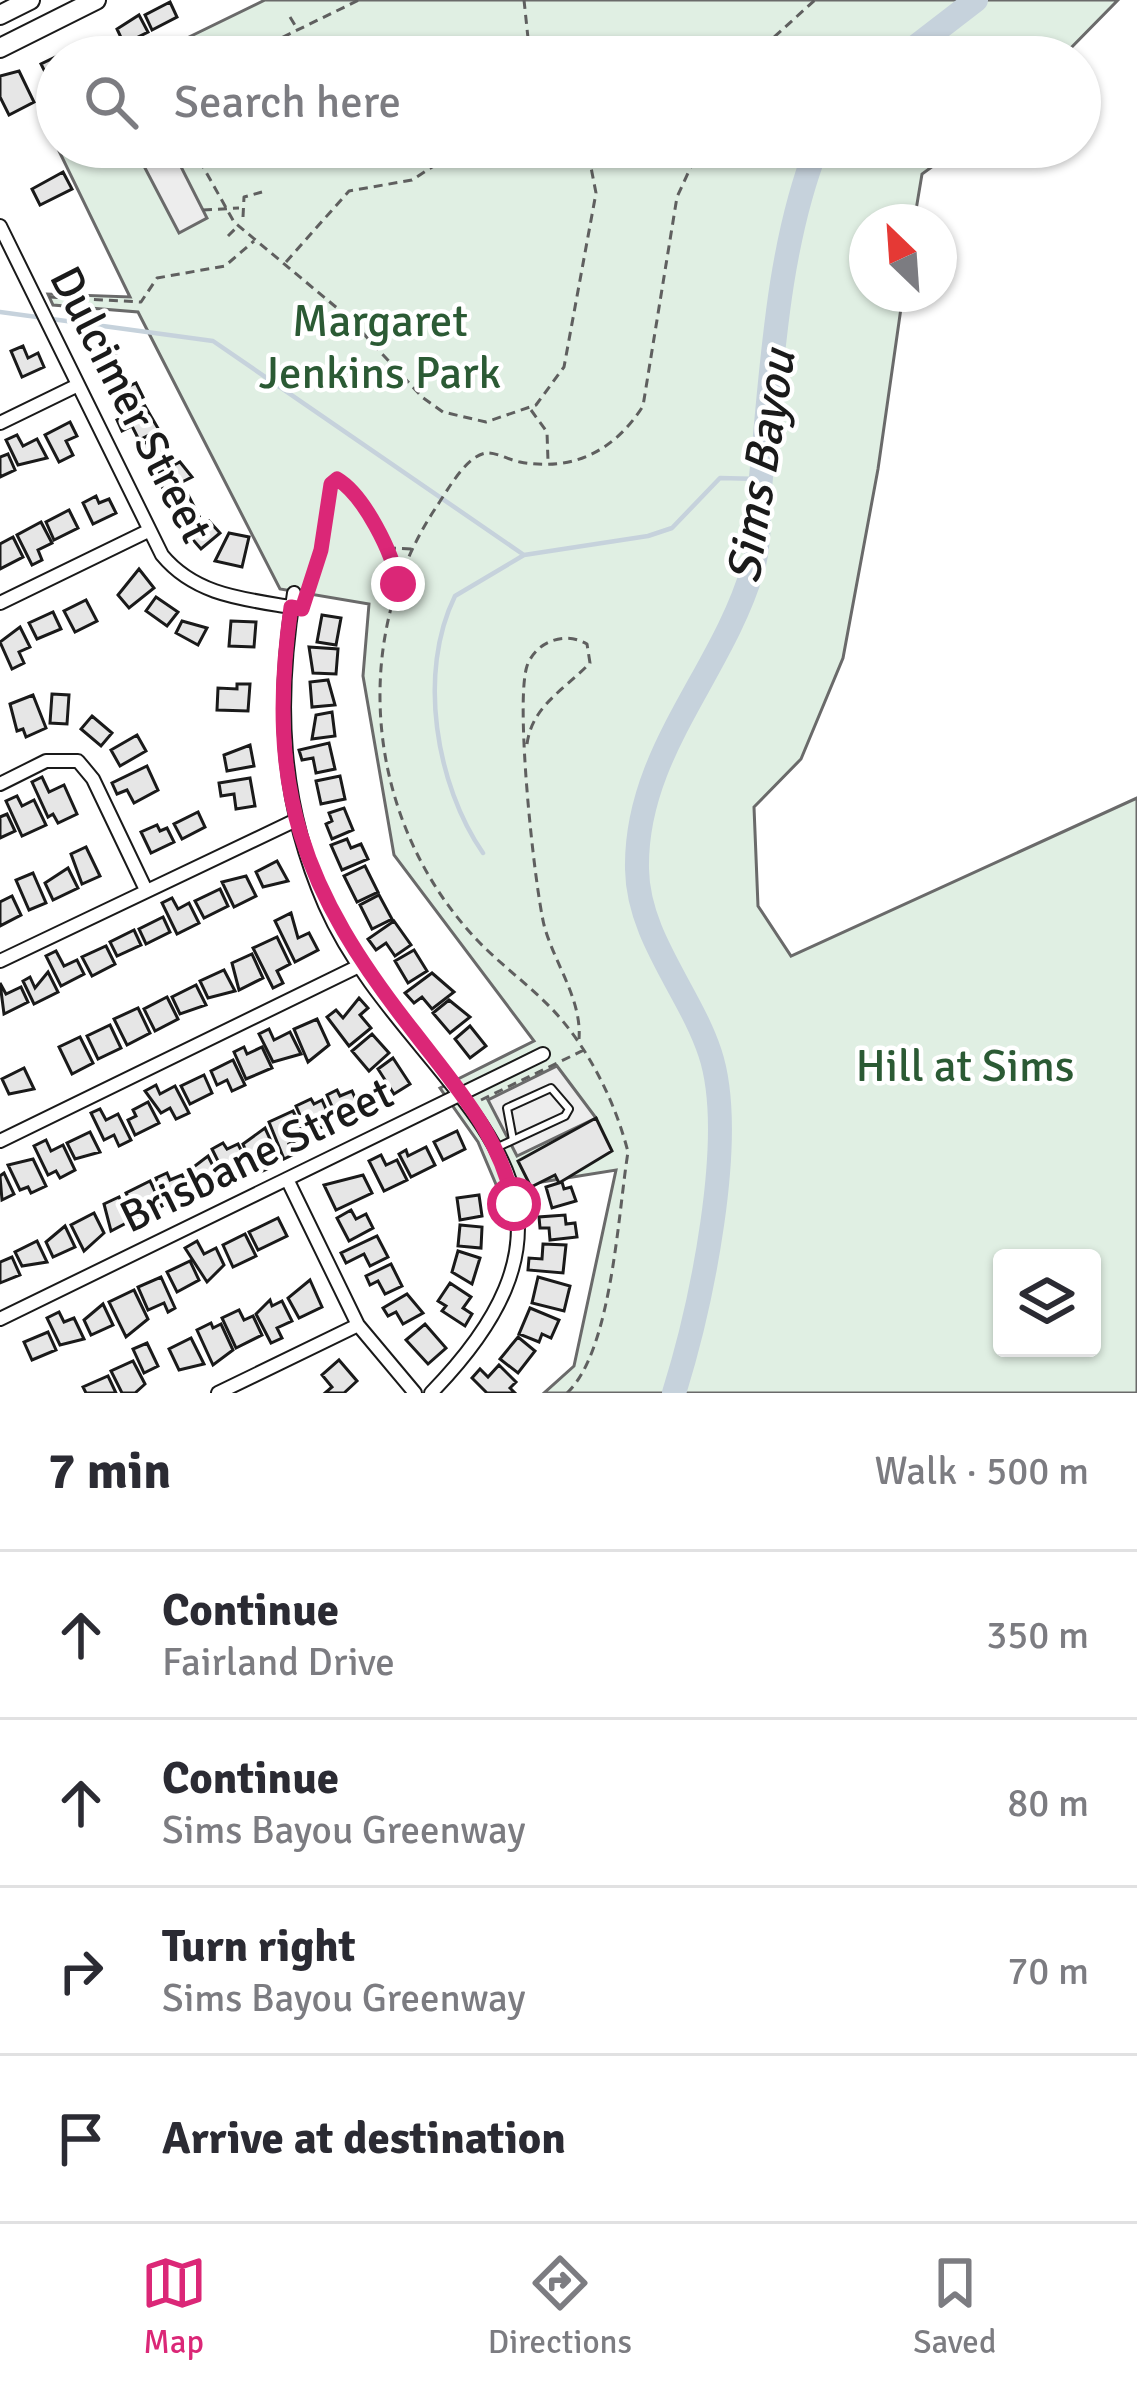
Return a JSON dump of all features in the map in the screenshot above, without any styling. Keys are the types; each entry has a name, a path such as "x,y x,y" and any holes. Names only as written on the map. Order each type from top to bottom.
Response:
{"main road":[{"path":"0,15 30,0"},
{"path":"0,48 82,3"}],"street":[{"name":"Dulcimer Street","path":"0,226 3,242 37,300 148,531 185,579 213,592 292,600"},
{"path":"0,423 78,385"},
{"path":"0,603 148,531"},
{"path":"292,600 282,712 294,821 327,908 361,965 498,1147 514,1204 511,1277 474,1349 431,1393"},
{"path":"0,784 62,757 87,768 146,890"},
{"path":"0,961 294,821"},
{"path":"0,1141 361,965"},
{"name":"Brisbane Street","path":"0,1319 543,1054"},
{"path":"287,1179 358,1324 416,1393"},
{"path":"218,1393 358,1324"}],"lane":[{"path":"498,1147 565,1116 568,1109 557,1090 551,1088 507,1108 513,1140"}],"path":[{"path":"524,0 528,36"},
{"path":"775,36 815,0"},
{"path":"286,36 356,1"},
{"path":"290,17 298,30"},
{"path":"203,168 238,226 390,361 422,397 456,417 501,421 530,409 552,389 568,356 596,193 592,168"},
{"path":"284,264 349,191 412,180 431,168"},
{"path":"567,1393 579,1382 593,1343 628,1152 621,1124 579,1041 477,940 428,878 400,823 385,762 380,662 398,584 413,548 464,470 488,452 548,463 597,454 625,434 643,406 677,196 690,168"},
{"path":"243,217 240,208 248,194 262,192"},
{"path":"203,210 240,208"},
{"path":"228,236 238,226"},
{"path":"37,300 141,302 157,278 225,266 256,239"},
{"path":"390,361 398,352"},
{"path":"530,409 547,432 548,463"},
{"path":"292,600 302,609 312,586 327,499 337,479 353,492 385,548 398,584"},
{"path":"385,548 405,553 413,548"},
{"path":"527,744 530,722 543,705 590,663 587,644 575,637 545,643 528,664 523,700 527,744 544,924 580,1020 579,1041"},
{"path":"479,1101 584,1050"}],"green space":[{"path":"265,0 1118,0 1083,36 191,36"},
{"path":"67,168 930,168 922,174 917,204 849,204 849,312 900,312 843,658 801,759 754,807 758,906 791,956 1137,798 1137,1393 544,1393 574,1366 616,1170 498,1189 478,1142 440,1088 534,1041 394,855 363,676 369,604 280,589 138,312 53,305 48,294 130,297"}],"shaded area":[{"path":"145,168 182,168 207,218 179,233"},
{"path":"557,1066 596,1118 517,1156 488,1100"}],"building":[{"path":"170,2 177,17 152,30 145,15"},
{"path":"139,15 148,32 120,36 117,29"},
{"path":"19,71 34,102 9,115 0,97 0,76"},
{"path":"63,172 72,189 40,205 32,189"},
{"path":"23,346 28,358 38,353 44,367 22,377 11,351"},
{"path":"114,351 126,377 110,384 98,358"},
{"path":"124,381 127,387 136,383 143,397 122,407 112,387"},
{"path":"145,406 159,430 139,440 132,426 122,431 117,420"},
{"path":"70,422 77,436 66,441 73,455 59,462 45,435"},
{"path":"17,435 23,446 37,439 47,458 18,465 6,440"},
{"path":"161,435 169,450 162,453 166,460 152,466 141,445"},
{"path":"8,454 15,470 0,477 0,457"},
{"path":"180,462 192,477 164,491 156,474"},
{"path":"186,491 199,516 181,525 168,500"},
{"path":"96,496 99,503 109,499 116,513 93,524 83,503"},
{"path":"69,510 78,528 54,540 46,522"},
{"path":"209,521 220,533 201,549 187,533"},
{"path":"41,522 52,543 38,550 42,560 32,565 17,535"},
{"path":"229,533 249,537 242,567 215,561"},
{"path":"13,537 23,557 0,569 0,544"},
{"path":"139,569 154,588 129,608 118,595"},
{"path":"156,597 178,612 167,626 146,611"},
{"path":"86,600 97,621 75,632 64,611"},
{"path":"53,612 61,629 37,639 29,623"},
{"path":"322,615 341,618 336,645 317,642"},
{"path":"182,621 207,628 198,645 176,633"},
{"path":"231,621 256,622 254,647 229,646"},
{"path":"20,627 30,647 19,652 24,663 12,669 0,642"},
{"path":"309,647 338,649 336,674 313,673"},
{"path":"328,680 335,705 312,707 310,682"},
{"path":"237,684 250,684 248,711 217,710 218,688 237,689"},
{"path":"52,694 69,695 67,724 50,723"},
{"path":"33,695 46,728 26,737 23,729 17,731 10,704"},
{"path":"332,712 335,736 312,739 316,715"},
{"path":"92,716 112,733 101,746 81,729"},
{"path":"137,735 146,751 120,766 111,750"},
{"path":"329,743 335,769 316,773 313,758 302,760 299,750"},
{"path":"250,745 254,766 227,771 224,755"},
{"path":"147,766 158,790 134,803 127,790 117,794 112,783"},
{"path":"340,776 345,799 321,804 316,781"},
{"path":"42,777 49,792 64,785 77,814 58,823 53,814 48,817 32,782"},
{"path":"250,778 255,806 236,809 234,794 221,796 219,783"},
{"path":"17,796 22,806 34,800 46,825 22,836 6,801"},
{"path":"344,808 353,830 332,839 326,824 332,821 329,813"},
{"path":"198,812 205,827 182,839 174,824"},
{"path":"7,814 15,831 0,838 0,817"},
{"path":"157,825 160,831 167,828 174,842 151,853 141,832"},
{"path":"347,839 351,848 361,844 368,859 342,870 331,845"},
{"path":"86,847 100,876 82,884 71,854"},
{"path":"277,861 288,881 263,887 256,872"},
{"path":"365,866 378,892 357,902 344,876"},
{"path":"68,868 78,888 53,900 45,883"},
{"path":"33,873 46,903 29,910 16,880"},
{"path":"246,876 256,896 234,907 222,882"},
{"path":"220,889 228,906 204,918 195,901"},
{"path":"379,895 392,919 372,929 360,905"},
{"path":"12,896 21,915 0,926 0,902"},
{"path":"172,898 178,909 189,903 199,923 177,934 162,903"},
{"path":"291,913 298,938 309,933 318,950 295,962 275,921"},
{"path":"163,917 170,932 146,944 139,929"},
{"path":"394,921 411,945 395,956 386,943 376,950 368,939"},
{"path":"134,930 141,945 117,956 110,942"},
{"path":"277,937 290,964 277,971 283,983 273,988 253,948"},
{"path":"106,946 115,964 92,976 82,957"},
{"path":"414,950 427,971 408,983 395,961"},
{"path":"56,951 64,966 77,960 84,974 61,986 46,956"},
{"path":"252,954 263,978 239,990 232,963"},
{"path":"224,970 235,991 208,998 200,981"},
{"path":"48,972 58,992 34,1004 23,981 30,977 35,988"},
{"path":"432,973 454,992 432,1009 422,997 414,1003 405,993"},
{"path":"0,983 6,994 21,987 28,1002 4,1014"},
{"path":"196,985 206,1005 180,1014 172,997"},
{"path":"167,997 178,1019 155,1031 144,1009"},
{"path":"359,998 368,1008 360,1015 371,1028 349,1046 327,1017 336,1010 343,1018"},
{"path":"449,1000 470,1017 450,1033 433,1013"},
{"path":"138,1008 150,1033 127,1045 114,1019"},
{"path":"317,1019 329,1045 308,1062 294,1029"},
{"path":"110,1025 121,1048 98,1059 87,1036"},
{"path":"470,1026 486,1046 470,1058 455,1039"},
{"path":"269,1029 274,1040 290,1032 301,1054 273,1062 259,1034"},
{"path":"372,1034 389,1053 369,1071 352,1051"},
{"path":"80,1037 93,1063 72,1074 59,1047"},
{"path":"244,1047 247,1054 262,1047 272,1068 246,1079 234,1052"},
{"path":"393,1058 410,1084 394,1094 378,1069"},
{"path":"233,1060 245,1085 232,1091 227,1080 217,1085 211,1071"},
{"path":"24,1068 34,1089 9,1094 2,1079"},
{"path":"204,1075 212,1093 190,1104 181,1086"},
{"path":"156,1085 160,1094 175,1086 189,1113 176,1119 170,1108 161,1113 145,1091"},
{"path":"337,1090 340,1096 352,1091 360,1109 338,1120 327,1095"},
{"path":"311,1099 314,1104 322,1100 332,1123 308,1133 296,1106"},
{"path":"148,1102 159,1123 135,1135 128,1120 136,1116 133,1110"},
{"path":"100,1109 106,1120 118,1114 131,1140 119,1146 114,1135 104,1140 91,1113"},
{"path":"293,1111 305,1136 289,1144 294,1154 284,1159 269,1122"},
{"path":"596,1118 612,1151 559,1183 555,1175 531,1187 518,1161"},
{"path":"265,1128 276,1152 262,1158 267,1169 256,1174 243,1144"},
{"path":"457,1131 465,1149 443,1160 434,1142"},
{"path":"90,1132 100,1152 75,1159 67,1143"},
{"path":"46,1140 51,1151 63,1145 75,1170 60,1178 56,1171 48,1175 34,1146"},
{"path":"223,1143 227,1149 238,1144 248,1164 235,1170 239,1178 229,1183 212,1149"},
{"path":"426,1147 435,1165 411,1177 399,1154 406,1150 408,1156"},
{"path":"381,1155 386,1165 397,1160 407,1180 384,1191 369,1161"},
{"path":"208,1156 219,1178 196,1189 187,1172"},
{"path":"33,1159 46,1186 31,1193 28,1187 20,1190 8,1165"},
{"path":"4,1173 14,1194 2,1200 0,1176"},
{"path":"167,1173 170,1180 182,1175 190,1193 167,1203 156,1178"},
{"path":"363,1175 372,1193 336,1210 324,1185"},
{"path":"150,1181 162,1206 138,1217 126,1193"},
{"path":"562,1182 564,1189 571,1187 576,1201 552,1208 546,1187"},
{"path":"479,1195 482,1216 460,1220 457,1198"},
{"path":"119,1197 130,1221 111,1231 104,1204"},
{"path":"351,1210 356,1219 366,1214 373,1228 349,1241 337,1218"},
{"path":"94,1213 104,1233 84,1251 71,1225"},
{"path":"565,1215 566,1224 575,1223 577,1237 550,1240 549,1228 540,1228 539,1217"},
{"path":"278,1218 287,1236 258,1250 249,1232"},
{"path":"460,1225 482,1227 481,1248 458,1246"},
{"path":"65,1226 75,1247 53,1257 46,1242"},
{"path":"245,1234 256,1256 233,1267 223,1245"},
{"path":"377,1236 388,1257 370,1266 364,1254 346,1263 341,1253"},
{"path":"37,1241 47,1262 22,1266 15,1252"},
{"path":"197,1241 204,1254 216,1248 224,1265 207,1282 185,1248"},
{"path":"543,1244 566,1245 563,1273 528,1270 529,1258 542,1259"},
{"path":"458,1251 480,1258 472,1284 452,1272"},
{"path":"12,1257 20,1275 0,1283 0,1262"},
{"path":"190,1261 199,1280 177,1292 167,1272"},
{"path":"391,1264 402,1286 385,1294 378,1281 370,1285 366,1276"},
{"path":"161,1277 175,1308 168,1312 164,1303 148,1310 138,1287"},
{"path":"538,1277 570,1286 564,1311 532,1303"},
{"path":"310,1280 322,1307 299,1318 288,1298"},
{"path":"450,1283 471,1297 463,1308 472,1314 465,1326 442,1311 446,1306 438,1301"},
{"path":"134,1290 148,1319 126,1337 109,1302"},
{"path":"407,1294 423,1313 403,1324 396,1312 388,1316 383,1308"},
{"path":"270,1300 272,1306 282,1301 292,1321 277,1328 282,1338 271,1343 256,1314"},
{"path":"103,1304 113,1325 91,1335 84,1320"},
{"path":"530,1308 559,1320 551,1338 542,1334 539,1342 519,1334"},
{"path":"239,1310 244,1320 253,1316 262,1335 236,1348 222,1318"},
{"path":"59,1312 64,1322 74,1318 84,1339 60,1345 47,1318"},
{"path":"211,1323 213,1328 221,1324 233,1350 213,1365 197,1330"},
{"path":"425,1324 446,1348 428,1364 406,1340"},
{"path":"48,1332 56,1350 32,1360 24,1342"},
{"path":"518,1337 535,1351 518,1373 500,1359"},
{"path":"191,1338 204,1364 179,1370 169,1349"},
{"path":"147,1343 158,1366 144,1373 133,1349"},
{"path":"339,1360 357,1381 344,1393 325,1393 332,1387 322,1375"},
{"path":"133,1361 145,1384 135,1393 122,1393 111,1371"},
{"path":"499,1365 516,1382 510,1388 515,1393 487,1393 472,1378 480,1369 488,1377"},
{"path":"108,1376 116,1393 86,1393 83,1387"}],"waterway":[{"name":"Sims Bayou","path":"929,36 976,0"},
{"name":"Sims Bayou","path":"674,1393 695,1317 712,1223 718,1176 718,1088 701,1030 646,918 637,869 640,827 665,751 722,643 753,568 778,310 793,226 810,168"},
{"path":"0,312 213,341 524,555"},
{"path":"483,853 453,795 437,728 437,659 455,596 524,555 672,528 720,478 761,479"}],"route":[{"path":"398,584 392,560 353,492 337,479 327,499 312,586 302,609 291,607 283,667 283,748 294,821 327,908 361,965 495,1140 514,1204"}],"park label":[{"name":"Margaret Jenkins Park","path":"380,346"},
{"name":"Hill at Sims","path":"965,1065"}]}
